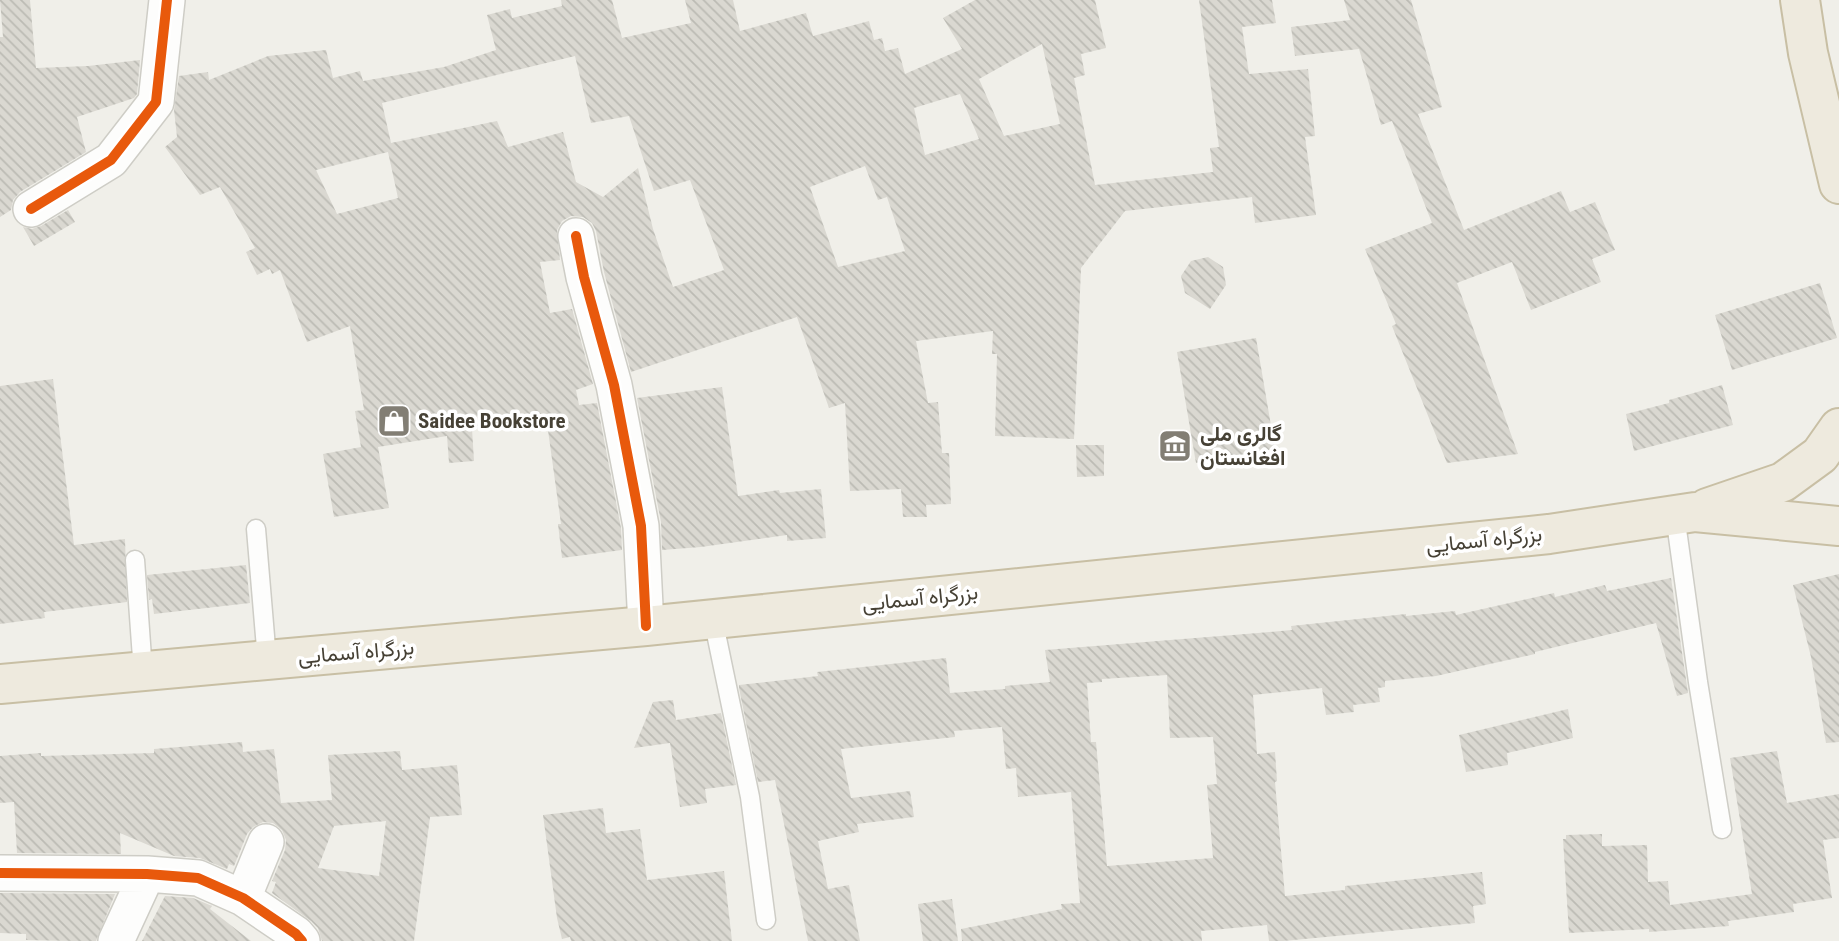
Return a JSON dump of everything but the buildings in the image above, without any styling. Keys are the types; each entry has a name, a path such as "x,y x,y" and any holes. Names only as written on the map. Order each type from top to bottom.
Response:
{"highway":[{"path":"1800,0 1808,53 1839,184"},
{"path":"1685,514 1783,482 1820,455 1839,428"},
{"name":"بزرگراه آسمایی","path":"0,684 646,626 1549,534 1685,514 1839,526"}],"street":[{"path":"31,209 111,160 156,102 167,0"},
{"path":"576,236 583,277 614,385 641,526 646,626"},
{"path":"243,898 266,842"},
{"path":"0,873 147,874 198,878 243,898 296,934 302,941"},
{"path":"116,941 147,874"}],"lane":[{"path":"1685,514 1698,682 1723,829"},
{"path":"256,529 267,660"},
{"path":"135,560 144,672"},
{"path":"713,619 750,797 766,920"}],"cycle path":[{"path":"31,209 111,160 156,102 167,0"},
{"path":"576,236 584,277 614,385 641,526 646,626"},
{"path":"0,873 147,874 198,878 243,898 296,934 302,941"}],"place":[{"name":"Saidee Bookstore","path":"394,421"},
{"name":"گالری ملی افغانستان","path":"1175,446"}]}
